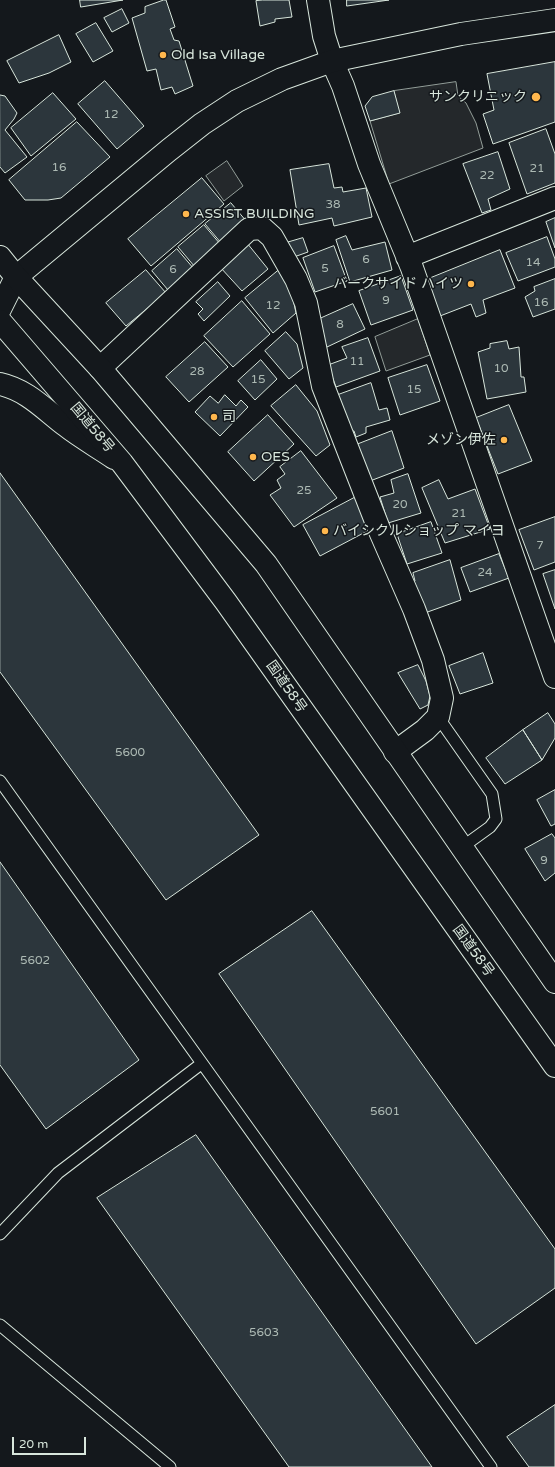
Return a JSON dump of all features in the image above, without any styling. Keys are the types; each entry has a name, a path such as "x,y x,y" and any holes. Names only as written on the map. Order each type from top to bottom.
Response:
{"main road":[{"path":"318,0 324,36 332,61 343,86 369,164 408,258 555,677"},
{"path":"0,309 8,280 168,150 202,124 244,98 282,79 332,61 461,34 555,20"},
{"path":"408,258 555,198"},
{"path":"100,368 249,230 262,228 272,237 296,279 306,304 323,386 379,529 414,609 433,660 442,698 438,717 425,730 395,752"},
{"path":"0,257 8,280 100,368 266,564 555,982"},
{"name":"国道58号","path":"0,321 122,463 226,602 335,758 555,1066"},
{"path":"0,384 10,386 28,395 66,426 122,463"}],"lane":[{"path":"438,717 492,794 496,819 490,826 461,848"},
{"path":"0,780 201,1064 491,1467"},
{"path":"0,1234 58,1173 201,1064"},
{"path":"0,1325 170,1467"}],"shaded area":[{"path":"456,82 458,96 466,103 476,123 483,148 389,184 370,121 399,113 394,91"},
{"path":"227,161 243,186 224,201 206,176"},
{"path":"418,319 430,355 386,371 375,337"}],"building":[{"path":"80,0 123,0 81,7"},
{"name":"Old Isa Village","path":"166,0 175,27 170,29 174,40 179,41 193,86 175,94 172,87 161,90 156,69 147,71 132,18 145,13 145,7"},
{"path":"289,0 292,17 275,19 275,22 260,26 256,1"},
{"path":"347,0 389,0 347,6"},
{"path":"122,9 129,23 112,32 104,18"},
{"path":"96,23 113,51 93,62 76,34"},
{"path":"59,35 71,62 49,73 19,83 7,61"},
{"path":"555,62 555,122 493,144 483,114 494,110 487,74"},
{"path":"105,81 144,126 117,149 78,104"},
{"path":"394,91 400,113 370,121 365,106 372,97"},
{"path":"53,93 76,119 31,156 11,128"},
{"path":"0,95 5,96 17,113 5,130 27,157 5,173 0,167"},
{"path":"77,122 110,157 61,198 48,200 25,200 9,180"},
{"path":"546,129 555,154 555,183 527,194 509,143"},
{"path":"498,152 510,189 488,199 491,210 482,213 463,164"},
{"path":"329,164 334,188 342,187 343,192 366,188 372,217 334,226 332,218 299,225 290,170"},
{"name":"ASSIST BUILDING","path":"202,178 224,204 151,266 128,239"},
{"path":"231,203 247,222 222,244 205,224"},
{"path":"555,218 555,248 546,222"},
{"path":"204,225 221,245 195,267 178,247"},
{"path":"346,236 352,250 385,242 392,270 350,282 336,240"},
{"path":"547,237 555,259 555,267 518,281 506,253"},
{"path":"303,238 308,252 291,258 286,243"},
{"path":"247,243 268,269 242,291 220,267"},
{"path":"334,246 347,281 315,292 303,258"},
{"path":"177,249 194,269 168,290 152,271"},
{"name":"バークサイド ハイツ","path":"500,250 515,288 483,300 486,313 476,317 471,304 440,316 426,280"},
{"path":"146,270 166,293 126,326 106,303"},
{"path":"279,270 291,289 296,313 273,333 245,298"},
{"path":"401,276 413,310 371,325 359,291"},
{"path":"555,279 555,309 533,317 525,297 535,291 534,287"},
{"path":"218,282 230,296 204,321 198,314 203,309 196,302"},
{"path":"242,301 270,334 233,367 204,336"},
{"path":"353,304 365,329 327,347 315,321"},
{"path":"286,332 297,344 303,368 289,379 265,351"},
{"path":"368,338 380,371 336,387 328,365 347,358 342,347"},
{"path":"507,341 509,349 519,347 521,377 524,377 526,392 487,399 478,352 490,348 490,344"},
{"path":"205,342 228,367 189,402 166,377"},
{"path":"261,360 277,379 255,400 238,381"},
{"path":"427,365 440,401 400,415 388,378"},
{"path":"371,383 379,410 387,408 390,420 366,427 366,433 356,437 354,431 350,431 338,395"},
{"path":"296,385 317,411 330,445 316,456 271,406"},
{"path":"225,395 236,406 241,400 248,407 220,436 195,412 210,396 218,403"},
{"name":"メゾン伊佐","path":"509,405 532,461 498,474 476,418"},
{"path":"268,415 294,444 254,481 228,452"},
{"path":"392,431 404,468 370,481 356,445"},
{"path":"301,451 337,498 294,527 270,495 281,488 277,480 285,474 280,467"},
{"path":"0,473 259,835 166,900 0,672"},
{"path":"408,474 421,513 388,523 380,497 394,493 391,480"},
{"path":"439,480 448,499 475,489 490,529 445,543 422,488"},
{"path":"356,497 373,528 320,556 303,525"},
{"path":"555,517 555,562 534,570 519,530"},
{"path":"431,522 442,553 407,564 397,534"},
{"path":"499,554 509,578 470,592 461,568"},
{"path":"450,560 461,600 422,614 412,583 415,581 413,573"},
{"path":"555,570 555,609 543,574"},
{"path":"483,653 493,683 460,694 449,666"},
{"path":"418,665 426,681 430,696 428,705 420,709 398,673"},
{"path":"548,713 555,724 555,738 542,760 523,730"},
{"path":"523,730 542,760 505,784 486,758"},
{"path":"555,790 555,824 551,826 537,800"},
{"path":"552,834 555,838 555,873 545,881 525,849"},
{"path":"0,862 139,1060 46,1129 0,1065"},
{"path":"312,911 555,1249 555,1288 476,1344 219,974"},
{"path":"196,1135 432,1467 289,1467 97,1198"},
{"path":"555,1405 555,1467 529,1467 507,1437"}],"place":[{"name":"Old Isa Village","path":"163,55"},
{"name":"サンクリニック","path":"536,97"},
{"name":"ASSIST BUILDING","path":"186,214"},
{"name":"バークサイド ハイツ","path":"471,284"},
{"name":"司","path":"214,417"},
{"name":"メゾン伊佐","path":"504,440"},
{"name":"OES","path":"253,457"},
{"name":"バイシクルショップ マイヨ","path":"325,531"}]}
